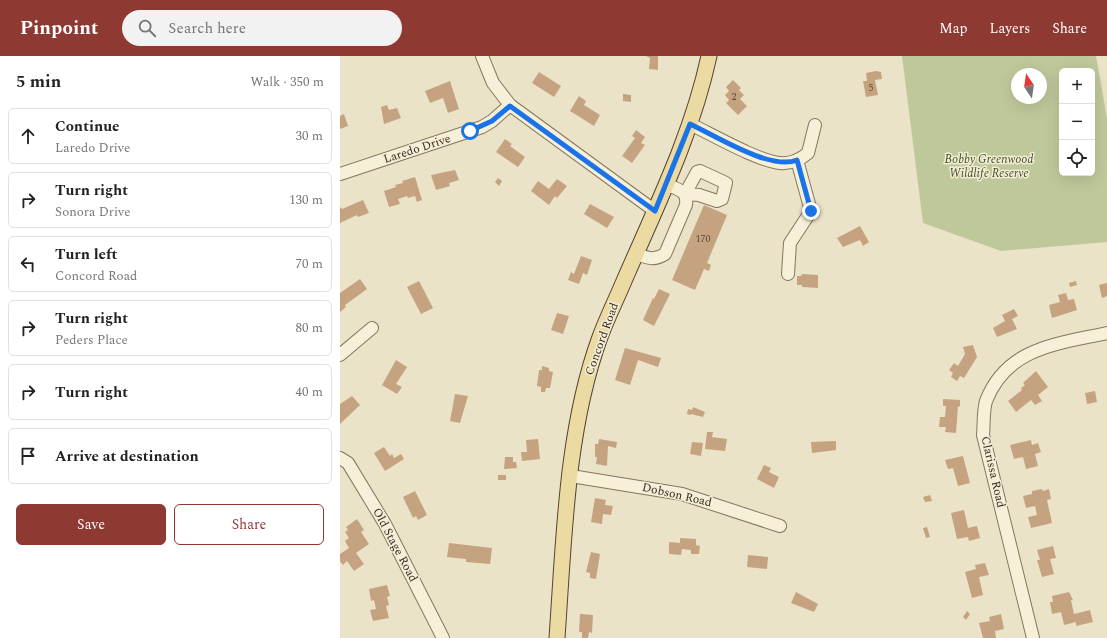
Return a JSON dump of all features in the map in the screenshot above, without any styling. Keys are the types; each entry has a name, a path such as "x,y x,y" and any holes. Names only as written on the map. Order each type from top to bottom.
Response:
{"main road":[{"name":"Concord Road","path":"557,638 578,414 586,382 600,337 655,211 690,124 703,85 709,56"}],"street":[{"path":"482,56 493,83 510,106 655,211"},
{"name":"Laredo Drive","path":"340,174 482,127 510,106"},
{"path":"690,124 762,159 780,163 797,160 808,153 815,125"},
{"path":"788,274 790,243 811,211 797,160"},
{"path":"636,254 651,259 658,258 665,254 686,205 687,198 685,194 666,184"},
{"path":"340,355 372,328"},
{"name":"Clarissa Road","path":"1033,638 983,435 986,402 1005,371 1021,357 1042,348 1107,333"},
{"name":"Old Stage Road","path":"340,458 348,464 385,524 444,638"},
{"name":"Dobson Road","path":"571,476 682,494 780,526"}],"green space":[{"name":"Bobby Greenwood Wildlife Reserve","path":"902,56 1096,56 1107,118 1107,242 1001,251 923,223"}],"building":[{"path":"646,56 658,56 658,70 649,69 650,58"},
{"path":"876,71 881,72 882,79 875,80 878,95 866,97 863,81 867,81 866,73"},
{"path":"539,72 561,86 554,97 532,83"},
{"path":"733,80 741,88 739,90 744,95 740,99 747,106 738,115 726,103 729,100 725,95 729,91 726,87"},
{"path":"450,81 459,109 448,113 443,98 430,103 425,91"},
{"path":"623,94 631,95 631,102 623,101"},
{"path":"579,96 586,101 584,105 600,115 594,126 570,111"},
{"path":"387,105 389,110 397,108 401,118 384,124 381,107"},
{"path":"344,114 348,126 340,129 340,116"},
{"path":"636,130 645,137 641,143 645,145 632,163 622,156 635,138 632,136"},
{"path":"505,139 512,144 510,146 525,157 518,167 496,152"},
{"path":"455,170 459,180 449,183 450,186 436,190 431,175"},
{"path":"415,177 422,200 417,202 415,196 408,198 407,196 398,199 400,204 389,207 384,191 396,187 395,185 403,183 402,181"},
{"path":"498,178 502,181 499,186 495,182"},
{"path":"557,179 567,186 557,198 555,196 549,205 531,191 538,181 549,189"},
{"path":"363,200 369,213 358,217 357,215 340,223 340,207 342,209"},
{"path":"590,204 614,217 607,228 584,214"},
{"path":"704,205 727,215 707,263 711,265 709,271 704,269 695,290 672,280"},
{"path":"860,226 869,242 863,246 860,240 843,247 837,238"},
{"path":"581,256 592,260 587,275 583,273 579,284 568,280 571,272 574,274"},
{"path":"802,274 818,275 818,288 802,287 802,285 797,285 797,276 801,276"},
{"path":"360,279 367,289 345,305 346,307 340,312 340,293"},
{"path":"419,281 433,308 421,314 407,287"},
{"path":"1076,281 1077,285 1070,287 1069,283"},
{"path":"1107,283 1107,296 1102,298 1099,285"},
{"path":"659,289 670,294 654,326 643,320 653,298 654,299"},
{"path":"1066,293 1068,300 1074,299 1077,310 1052,318 1049,305 1060,302 1058,295"},
{"path":"1014,309 1018,316 1012,319 1017,329 997,337 993,328 1005,321 1002,315"},
{"path":"557,313 569,316 563,334 551,330"},
{"path":"973,345 977,357 964,378 960,376 957,381 951,377 953,373 949,370 954,363 958,366 965,354 963,347"},
{"path":"625,348 661,358 658,367 638,360 630,385 615,380"},
{"path":"396,360 407,367 396,384 402,387 397,394 382,385"},
{"path":"542,366 549,368 549,371 553,372 550,388 546,388 545,392 541,392 541,387 537,386 539,370 542,370"},
{"path":"1036,371 1048,387 1038,395 1042,401 1035,405 1031,400 1016,412 1008,401 1022,390 1021,388 1025,385 1023,383"},
{"path":"1095,391 1097,402 1087,404 1085,393"},
{"path":"455,394 468,396 460,423 450,421"},
{"path":"352,396 360,405 340,424 340,404"},
{"path":"943,399 960,400 960,407 958,406 956,433 945,432 946,427 939,427 940,417 945,417 946,406 943,406"},
{"path":"693,407 705,412 703,417 687,414 688,409 692,410"},
{"path":"707,432 713,432 712,437 727,439 725,451 705,449"},
{"path":"538,439 540,459 522,461 521,452 527,452 526,440"},
{"path":"599,439 617,442 616,448 608,446 607,466 596,464 597,457 595,457 595,444 598,444"},
{"path":"1031,440 1032,445 1038,443 1041,452 1035,454 1038,466 1026,469 1023,457 1014,459 1010,445"},
{"path":"836,441 836,450 812,453 811,442"},
{"path":"692,442 703,443 701,456 690,454"},
{"path":"384,447 390,456 392,454 394,458 401,454 404,459 385,471 374,453"},
{"path":"963,456 970,483 958,486 953,468 948,469 945,460"},
{"path":"505,457 513,457 513,462 516,462 517,468 504,469"},
{"path":"764,465 771,468 769,472 779,477 774,488 757,479"},
{"path":"498,475 506,475 506,480 498,480"},
{"path":"1042,489 1043,491 1049,489 1051,499 1047,500 1052,523 1031,528 1028,517 1037,515 1035,506 1026,508 1023,496 1032,494 1032,491"},
{"path":"415,491 427,515 418,520 416,516 413,518 403,497"},
{"path":"930,495 932,501 925,502 923,497"},
{"path":"595,498 606,500 605,505 613,506 611,515 603,514 602,524 591,522"},
{"path":"964,510 968,528 977,526 980,538 969,541 968,537 957,539 951,513"},
{"path":"357,519 364,530 361,532 369,544 356,553 364,564 354,571 347,561 343,565 340,561 340,554 349,548 345,541 349,538 345,532 348,530 346,527"},
{"path":"927,527 930,537 926,538 923,528"},
{"path":"680,538 696,539 696,545 700,546 699,554 691,554 691,550 682,549 681,555 669,554 669,542 680,543"},
{"path":"449,543 492,548 490,564 466,562 466,559 447,557"},
{"path":"1053,546 1056,558 1050,559 1054,574 1042,577 1037,560 1040,560 1037,550"},
{"path":"591,552 600,554 596,579 590,578 590,573 586,572"},
{"path":"748,555 768,557 767,569 747,567"},
{"path":"985,563 989,575 979,577 983,595 972,598 965,572 976,569 975,565"},
{"path":"387,585 390,596 387,597 389,605 386,606 389,618 373,621 370,610 376,609 374,600 371,601 369,589"},
{"path":"796,592 818,604 814,612 791,603"},
{"path":"1069,592 1073,600 1071,600 1074,614 1090,610 1093,622 1076,626 1076,622 1064,625 1061,612 1052,614 1050,602 1053,602 1052,596"},
{"path":"967,611 970,614 966,620 963,617"},
{"path":"580,614 593,615 592,633 589,632 588,638 582,638 582,632 579,632"},
{"path":"1001,614 1004,629 995,631 996,638 983,638 979,623 990,621 989,617"}],"route":[{"path":"470,131 482,127 492,121 510,106 655,211 690,124 762,159 780,163 795,162 797,160 811,211"}]}
